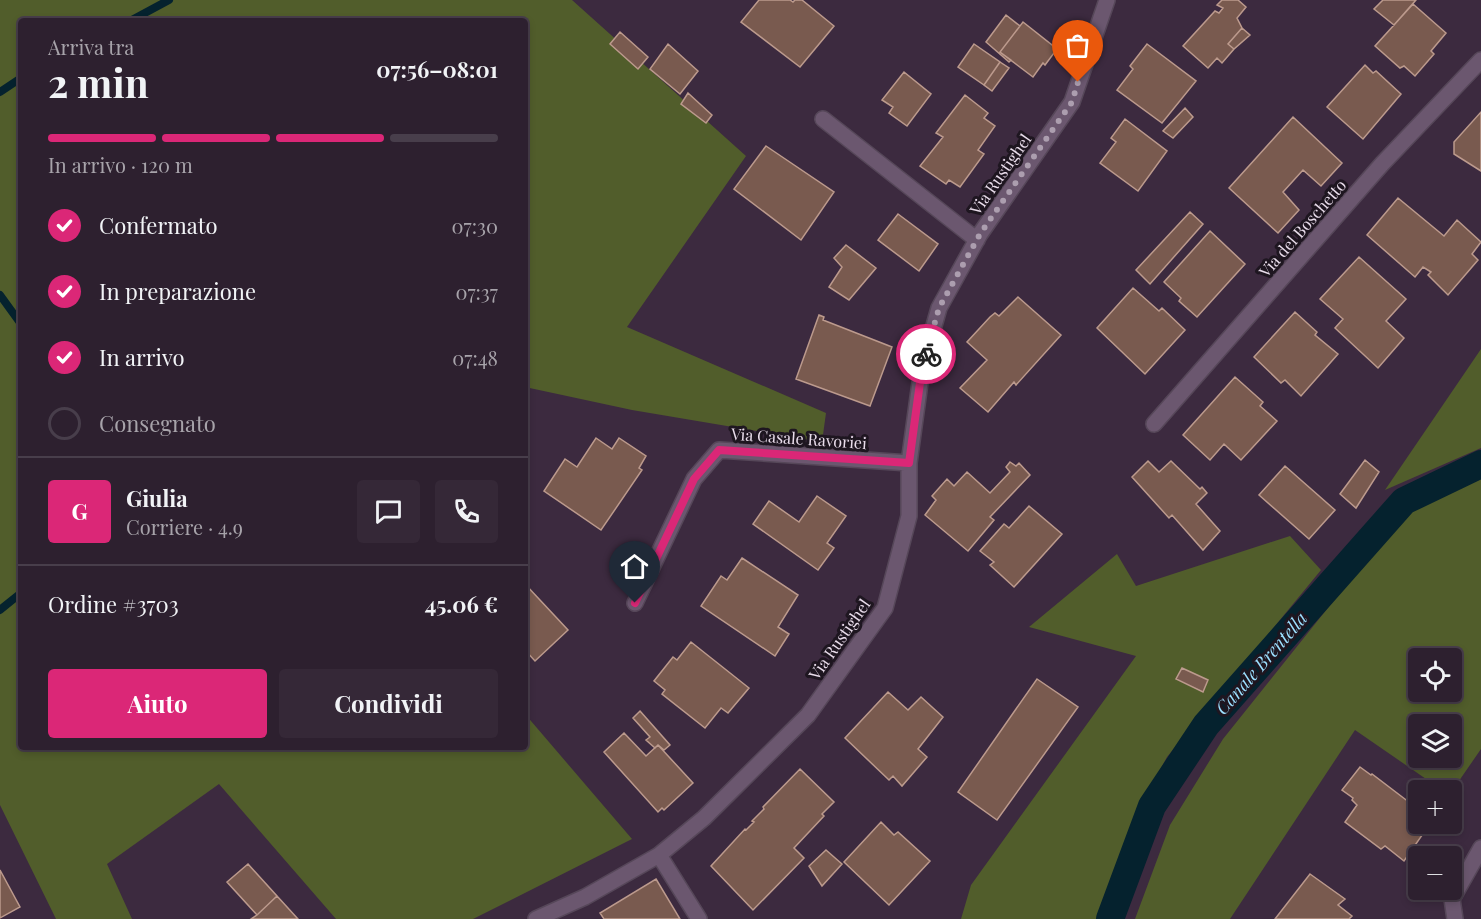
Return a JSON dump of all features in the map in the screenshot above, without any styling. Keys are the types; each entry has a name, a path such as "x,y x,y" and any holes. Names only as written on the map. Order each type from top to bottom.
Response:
{"street":[{"name":"Via Rustighel","path":"536,919 585,897 659,855 704,818 808,715 885,608 909,516 909,463 922,368 939,308 977,240 1072,102 1107,0"},
{"name":"Via del Boschetto","path":"1154,424 1382,164 1481,60"},
{"path":"824,119 977,240"},
{"name":"Via Casale Ravoriei","path":"635,603 694,479 719,450 909,463"},
{"path":"1455,919 1452,899 1481,848"},
{"path":"659,855 699,919"}],"green space":[{"path":"0,0 572,0 746,156 627,327 826,413 822,442 632,410 528,388 528,18 18,18 18,750 528,750 528,718 632,839 473,919 336,919 219,784 107,864 132,919 56,919 0,805"},
{"path":"1481,349 1481,448 1385,490"},
{"path":"1481,479 1481,749 1460,780 1428,780 1410,768 1462,768 1462,714 1408,714 1408,767 1355,730 1230,919 1135,919 1170,825 1223,739 1403,514"},
{"path":"1290,536 1321,570 1167,757 1135,816 1097,919 961,919 971,885 1136,656 1029,627 1117,554 1136,586"}],"building":[{"path":"759,0 790,0 793,2 802,0 834,26 800,67 741,22"},
{"path":"1222,0 1238,0 1246,7 1237,18 1242,28 1228,44 1234,49 1222,63 1217,58 1208,68 1183,46 1215,11 1219,13 1223,8 1217,5"},
{"path":"1383,0 1416,0 1394,25 1374,9"},
{"path":"1413,4 1446,33 1431,51 1434,54 1415,76 1404,66 1400,68 1375,46"},
{"path":"1006,15 1020,26 1000,52 1011,60 1009,62 986,42"},
{"path":"1023,22 1057,49 1033,77 1000,52"},
{"path":"1242,28 1250,35 1234,49 1228,44"},
{"path":"620,32 648,57 638,69 610,44"},
{"path":"668,44 698,71 680,94 650,69"},
{"path":"974,44 1000,62 984,85 958,67"},
{"path":"1147,44 1196,81 1162,123 1117,90 1133,69 1130,66"},
{"path":"1000,62 1009,68 992,91 984,85"},
{"path":"1365,65 1373,73 1376,71 1401,94 1363,139 1327,107"},
{"path":"904,72 931,94 907,126 889,113 893,107 882,100"},
{"path":"688,93 712,115 706,123 681,104"},
{"path":"965,95 988,113 984,118 995,126 978,150 984,154 960,187 949,180 946,184 920,166 943,137 936,133"},
{"path":"1185,108 1193,117 1173,138 1163,131"},
{"path":"1481,112 1481,171 1454,154 1454,142"},
{"path":"1293,117 1342,163 1321,186 1303,170 1283,192 1299,210 1278,233 1229,188"},
{"path":"1125,119 1167,151 1138,191 1100,163 1116,142 1111,138"},
{"path":"766,146 834,192 801,240 734,189"},
{"path":"1398,198 1444,236 1457,220 1481,242 1472,254 1478,260 1448,295 1428,275 1431,272 1423,267 1415,277 1367,235"},
{"path":"1190,212 1203,224 1150,284 1136,270"},
{"path":"898,214 938,244 919,271 878,240"},
{"path":"1210,231 1245,264 1197,317 1179,301 1181,298 1164,282"},
{"path":"846,245 876,268 849,300 829,287 842,267 834,258"},
{"path":"1359,257 1406,299 1386,321 1404,338 1378,368 1335,328 1343,319 1320,299"},
{"path":"1133,288 1159,311 1162,308 1185,330 1145,374 1097,328"},
{"path":"1018,297 1061,335 988,412 960,388 987,360 967,342 990,317 995,313 999,316"},
{"path":"1295,312 1317,332 1315,335 1338,354 1301,396 1285,380 1281,383 1254,357"},
{"path":"819,315 824,317 823,320 892,347 870,406 796,379"},
{"path":"1235,377 1263,402 1260,406 1277,421 1241,460 1224,444 1210,460 1183,435"},
{"path":"596,438 612,449 619,438 646,456 639,468 642,470 601,530 544,491 565,459 577,467"},
{"path":"1365,460 1379,472 1356,508 1340,494"},
{"path":"1148,461 1159,472 1171,461 1207,493 1196,504 1220,531 1203,550 1172,515 1169,518 1132,477"},
{"path":"1010,462 1016,466 1019,463 1030,475 990,517 994,520 968,551 925,515 936,500 932,496 947,479 954,486 967,472 990,493 1010,472 1006,467"},
{"path":"1285,466 1335,510 1309,539 1259,495"},
{"path":"817,496 846,516 827,543 834,548 818,570 753,524 769,501 799,522"},
{"path":"1029,506 1062,534 1014,587 990,565 994,562 980,551 1004,524 1009,528"},
{"path":"742,558 798,595 778,627 789,634 775,656 701,606 721,576 727,580"},
{"path":"528,587 568,630 535,661 528,653"},
{"path":"691,642 749,688 728,713 721,708 705,728 662,694 665,690 654,681 673,657 677,660"},
{"path":"1182,668 1208,680 1203,692 1176,679"},
{"path":"1037,679 1078,707 997,820 958,792"},
{"path":"888,692 908,710 921,697 943,717 918,749 927,757 902,786 893,776 889,780 845,738"},
{"path":"640,711 670,745 664,750 658,745 655,748 646,740 650,737 633,718"},
{"path":"624,733 646,756 658,745 693,783 664,810 662,808 658,812 604,752"},
{"path":"1360,767 1408,801 1408,834 1423,834 1414,846 1408,846 1408,855 1404,861 1385,846 1381,849 1345,822 1357,805 1352,800 1353,798 1342,790"},
{"path":"800,769 834,802 794,848 804,858 753,910 711,866 754,822 752,821 764,809 763,807"},
{"path":"881,822 894,835 898,832 930,861 889,905 844,862"},
{"path":"826,850 842,864 822,886 809,866"},
{"path":"248,864 277,896 257,915 227,882"},
{"path":"0,870 20,907 0,918"},
{"path":"1310,874 1345,899 1338,905 1352,916 1349,919 1275,919"},
{"path":"656,879 680,919 604,919 600,913"},
{"path":"277,896 298,919 251,919 257,915"}],"waterway":[{"path":"136,18 169,0"},
{"path":"0,92 18,80"},
{"path":"0,295 18,320"},
{"name":"Canale Brentella","path":"1110,919 1152,806 1206,725 1404,501 1481,464"},
{"path":"0,610 18,595"}],"way so far":[{"path":"926,354 939,308 980,234 1072,102 1078,82"}],"route":[{"path":"635,603 694,479 719,450 909,463 926,354"}]}
